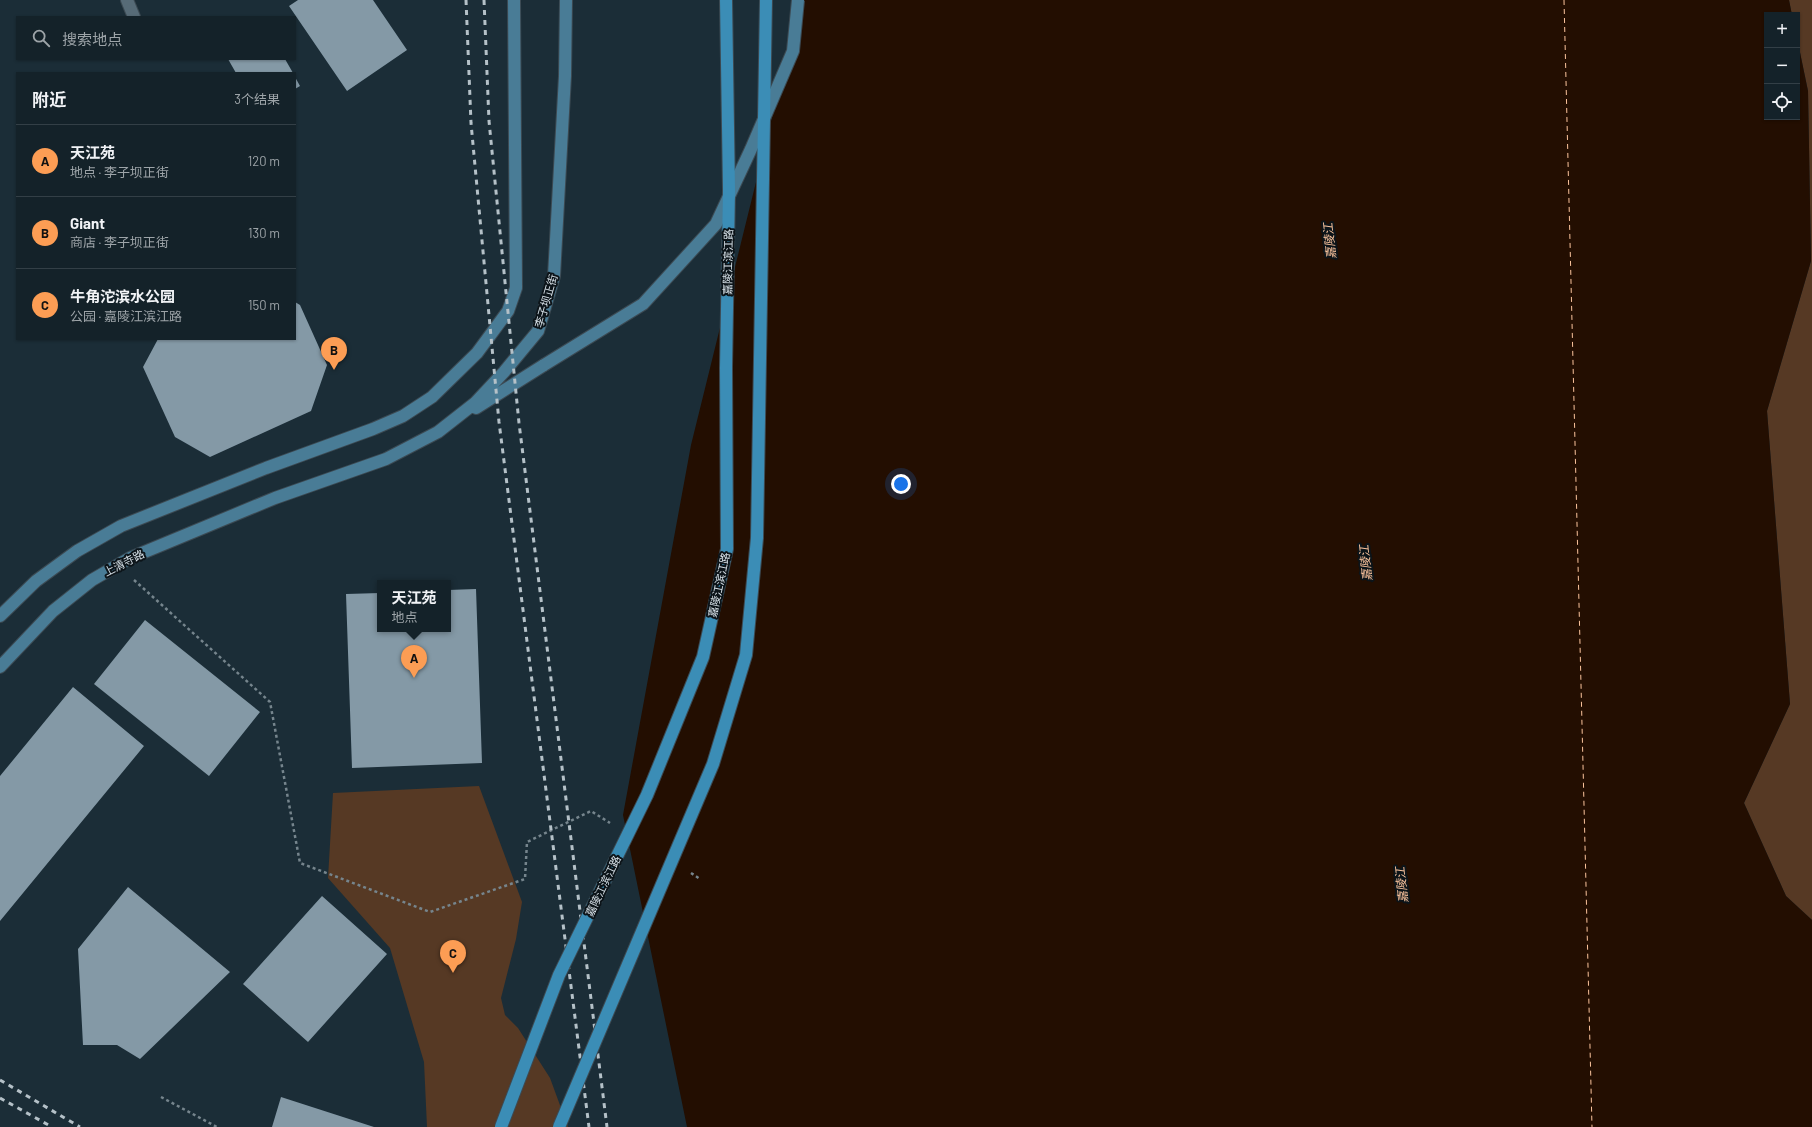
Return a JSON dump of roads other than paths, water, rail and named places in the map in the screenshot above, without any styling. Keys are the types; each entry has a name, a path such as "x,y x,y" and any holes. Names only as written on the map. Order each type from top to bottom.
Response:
{"main road":[{"path":"0,616 36,581 71,555 121,526 266,468 403,416 432,397 478,353 508,311 516,288 514,0"},
{"name":"李子坝正街","path":"275,498 386,459 438,432 475,403 504,372 538,331 554,276 565,76 566,0"},
{"name":"嘉陵江滨江路","path":"501,1127 559,975 647,795 703,656 727,549 728,190 726,0"},
{"path":"559,1127 713,764 746,655 757,538 766,0"},
{"path":"438,432 642,304 716,224 751,149 793,51 798,0"},
{"name":"上清寺路","path":"0,667 53,611 92,580 130,558 275,498"}],"street":[{"path":"127,0 134,16"}],"water":[{"name":"嘉陵江","path":"801,0 1789,0 1791,12 1764,12 1764,120 1800,120 1800,52 1808,91 1811,261 1767,411 1790,704 1744,803 1786,896 1812,920 1812,1127 687,1127 623,815 691,445"}],"railway":[{"path":"466,0 471,123 499,422 589,1127"},
{"path":"484,0 489,121 519,423 607,1127"},
{"path":"0,1080 80,1127"},
{"path":"0,1098 52,1127"}],"place":[{"name":"Giant","path":"334,370"},
{"name":"天江苑","path":"414,678"},
{"name":"牛角沱滨水公园","path":"453,973"}]}
